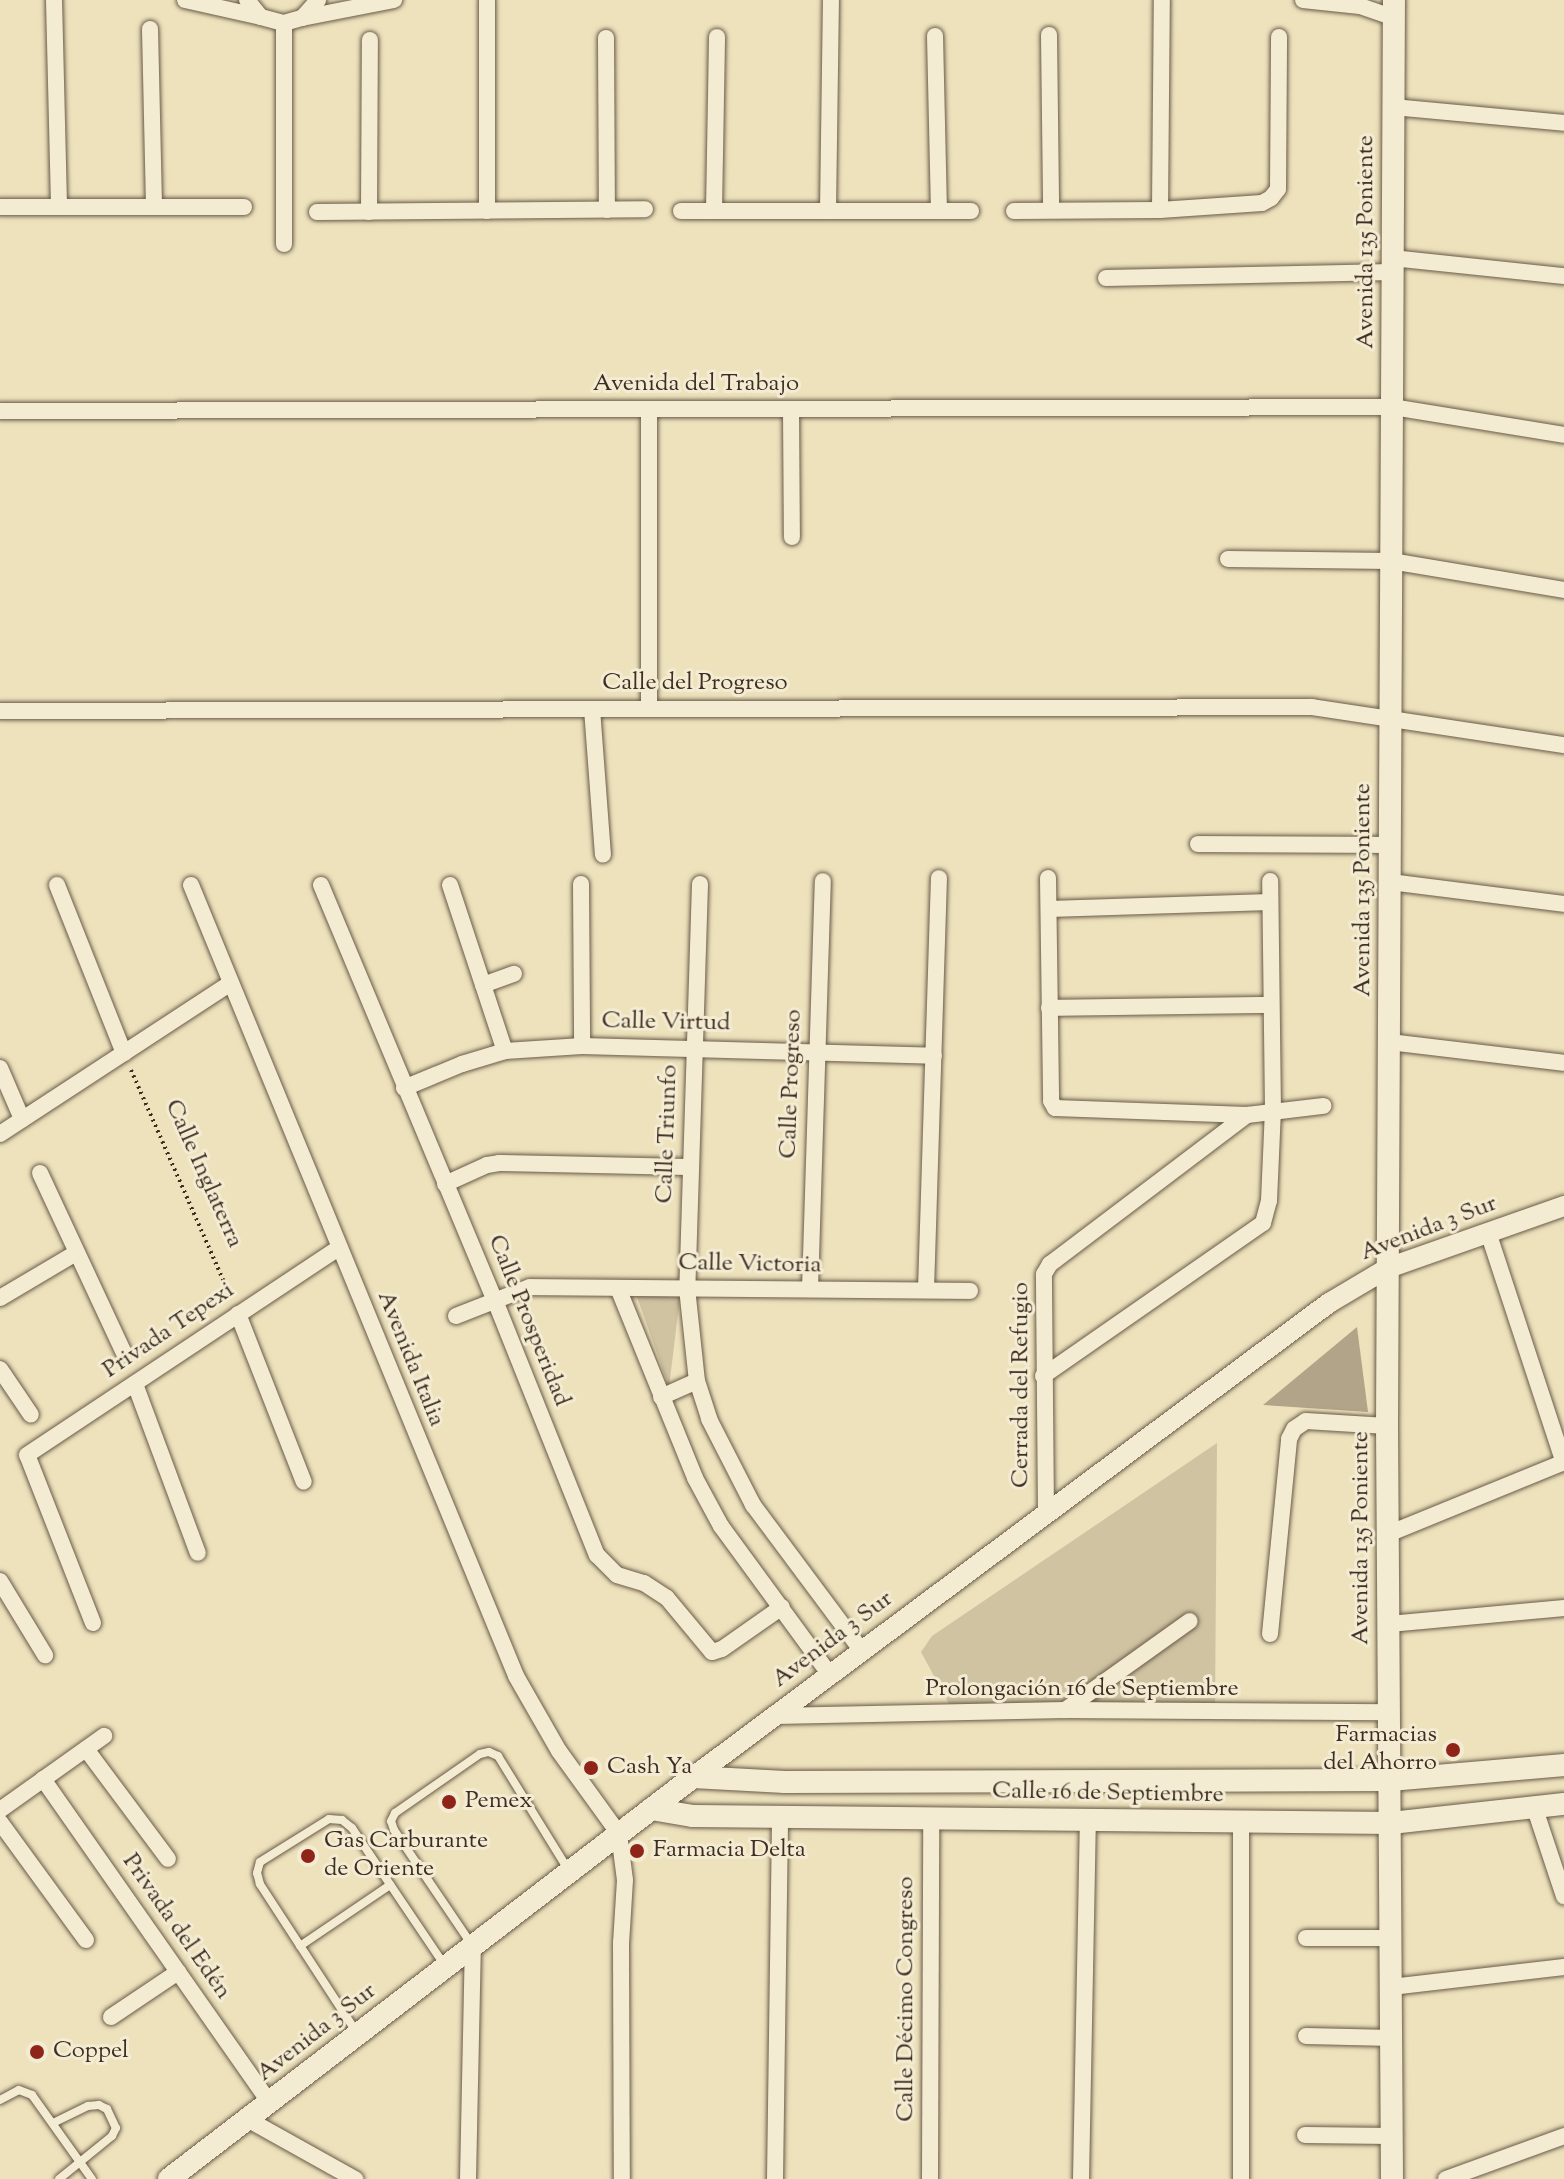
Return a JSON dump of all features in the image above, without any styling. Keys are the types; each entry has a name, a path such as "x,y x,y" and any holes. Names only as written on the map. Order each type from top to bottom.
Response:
{"main road":[{"name":"Avenida 135 Poniente","path":"1392,2179 1387,1426 1394,9"},
{"name":"Calle 16 de Septiembre","path":"693,1777 785,1782 1390,1780 1564,1765"},
{"name":"Avenida 3 Sur","path":"169,2179 693,1777"},
{"name":"Calle 16 de Septiembre","path":"651,1809 693,1816 1391,1823 1564,1804"}],"street":[{"path":"54,0 59,207"},
{"path":"185,0 284,23 394,0"},
{"path":"247,0 261,17"},
{"path":"302,18 318,0"},
{"path":"487,0 487,211"},
{"path":"828,211 831,0"},
{"path":"1160,210 1162,0"},
{"path":"1303,0 1394,9"},
{"path":"284,23 284,244"},
{"path":"150,29 154,207"},
{"path":"1049,35 1051,210"},
{"path":"935,36 939,211"},
{"path":"714,211 717,37"},
{"path":"1014,211 1160,210 1262,203 1271,198 1278,189 1279,37"},
{"path":"606,38 607,210"},
{"path":"369,212 370,40"},
{"path":"1393,107 1564,123"},
{"path":"0,207 244,207"},
{"path":"317,212 645,209"},
{"path":"681,211 971,211"},
{"path":"1106,278 1392,265 1564,276"},
{"name":"Avenida del Trabajo","path":"0,411 1392,407 1564,435"},
{"path":"649,409 649,709"},
{"path":"791,409 792,537"},
{"path":"1228,559 1391,561 1564,590"},
{"name":"Calle del Progreso","path":"0,711 1312,707 1391,716 1564,745"},
{"path":"592,709 603,855"},
{"path":"1198,844 1390,845"},
{"path":"926,1290 939,878"},
{"path":"1048,878 1051,1101 1055,1108 1247,1115 1323,1106"},
{"name":"Calle Progreso","path":"810,1289 823,881"},
{"path":"1043,1376 1263,1223 1269,1201 1273,1111 1270,881"},
{"path":"1390,882 1564,904"},
{"path":"581,884 582,1046"},
{"name":"Calle Triunfo","path":"700,884 687,1288 697,1381 709,1419 753,1505 862,1651"},
{"path":"57,885 124,1053"},
{"name":"Avenida Italia","path":"191,885 229,984 516,1676 559,1751 619,1834"},
{"name":"Calle Prosperidad","path":"321,885 494,1298 597,1555 617,1575 644,1583 667,1598 712,1652 722,1649 782,1607"},
{"path":"450,885 505,1051"},
{"path":"1049,909 1270,902"},
{"path":"483,985 514,974"},
{"path":"0,1134 229,984"},
{"path":"1049,1008 1270,1005"},
{"path":"1389,1042 1564,1063"},
{"name":"Calle Virtud","path":"404,1088 462,1064 505,1051 582,1046 818,1050 934,1056"},
{"path":"0,1068 22,1119"},
{"name":"Cerrada del Refugio","path":"1046,1514 1042,1286 1050,1264 1247,1115"},
{"path":"445,1184 487,1165 499,1163 691,1167"},
{"path":"40,1173 124,1353"},
{"name":"Avenida 3 Sur","path":"693,1777 1329,1303 1388,1268 1564,1206"},
{"path":"1388,1534 1564,1462 1488,1232"},
{"name":"Privada Tepexi","path":"93,1623 27,1455 339,1248"},
{"path":"0,1298 76,1253"},
{"name":"Calle Victoria","path":"494,1298 530,1287 970,1291"},
{"path":"618,1288 695,1478 721,1526 830,1675"},
{"path":"456,1316 494,1298"},
{"path":"238,1314 304,1482"},
{"path":"0,1369 31,1415"},
{"path":"661,1397 697,1381"},
{"path":"135,1384 198,1553"},
{"path":"1270,1634 1289,1439 1294,1429 1306,1421 1387,1426"},
{"path":"0,1581 45,1655"},
{"path":"1389,1624 1564,1608"},
{"path":"1065,1710 1190,1621"},
{"name":"Prolongación 16 de Septiembre","path":"775,1716 1065,1710 1389,1712"},
{"path":"0,1810 104,1736"},
{"path":"86,1749 168,1859"},
{"name":"Privada del Edén","path":"43,1779 269,2102"},
{"path":"1535,1809 1564,1896"},
{"path":"775,2179 780,1817"},
{"name":"Calle Décimo Congreso","path":"930,2179 931,1819"},
{"path":"1081,2179 1088,1820"},
{"path":"0,1822 86,1940"},
{"path":"1241,1822 1241,2179"},
{"path":"619,1834 625,1880 621,1943 622,2179"},
{"path":"1306,1938 1391,1938"},
{"path":"468,2179 473,1946"},
{"path":"1391,1987 1493,1978 1564,1967"},
{"path":"111,2017 178,1972"},
{"path":"1306,2036 1392,2038"},
{"path":"247,2119 355,2179"},
{"path":"1305,2135 1392,2136"},
{"path":"1446,2179 1564,2136"}],"lane":[{"path":"473,1946 394,1830 391,1821 395,1813 480,1754 489,1752 498,1756 570,1871"},
{"path":"358,2034 260,1884 257,1873 260,1862 329,1819 342,1820 352,1828 445,1967"},
{"path":"300,1946 390,1885"},
{"path":"0,2100 12,2092 26,2091 53,2123 92,2179"},
{"path":"53,2123 88,2106 99,2105 114,2119 112,2136 59,2179"}],"path":[{"name":"Calle Inglaterra","path":"124,1053 238,1314"}],"shaded area":[{"path":"636,1294 680,1297 669,1387"},
{"path":"1357,1327 1368,1412 1263,1405"},
{"path":"1217,1443 1215,1710 954,1713 921,1652 932,1636"}],"place":[{"name":"Farmacias del Ahorro","path":"1453,1750"},
{"name":"Cash Ya","path":"591,1768"},
{"name":"Pemex","path":"449,1802"},
{"name":"Farmacia Delta","path":"637,1851"},
{"name":"Gas Carburante de Oriente","path":"308,1856"},
{"name":"Coppel","path":"37,2052"}]}
